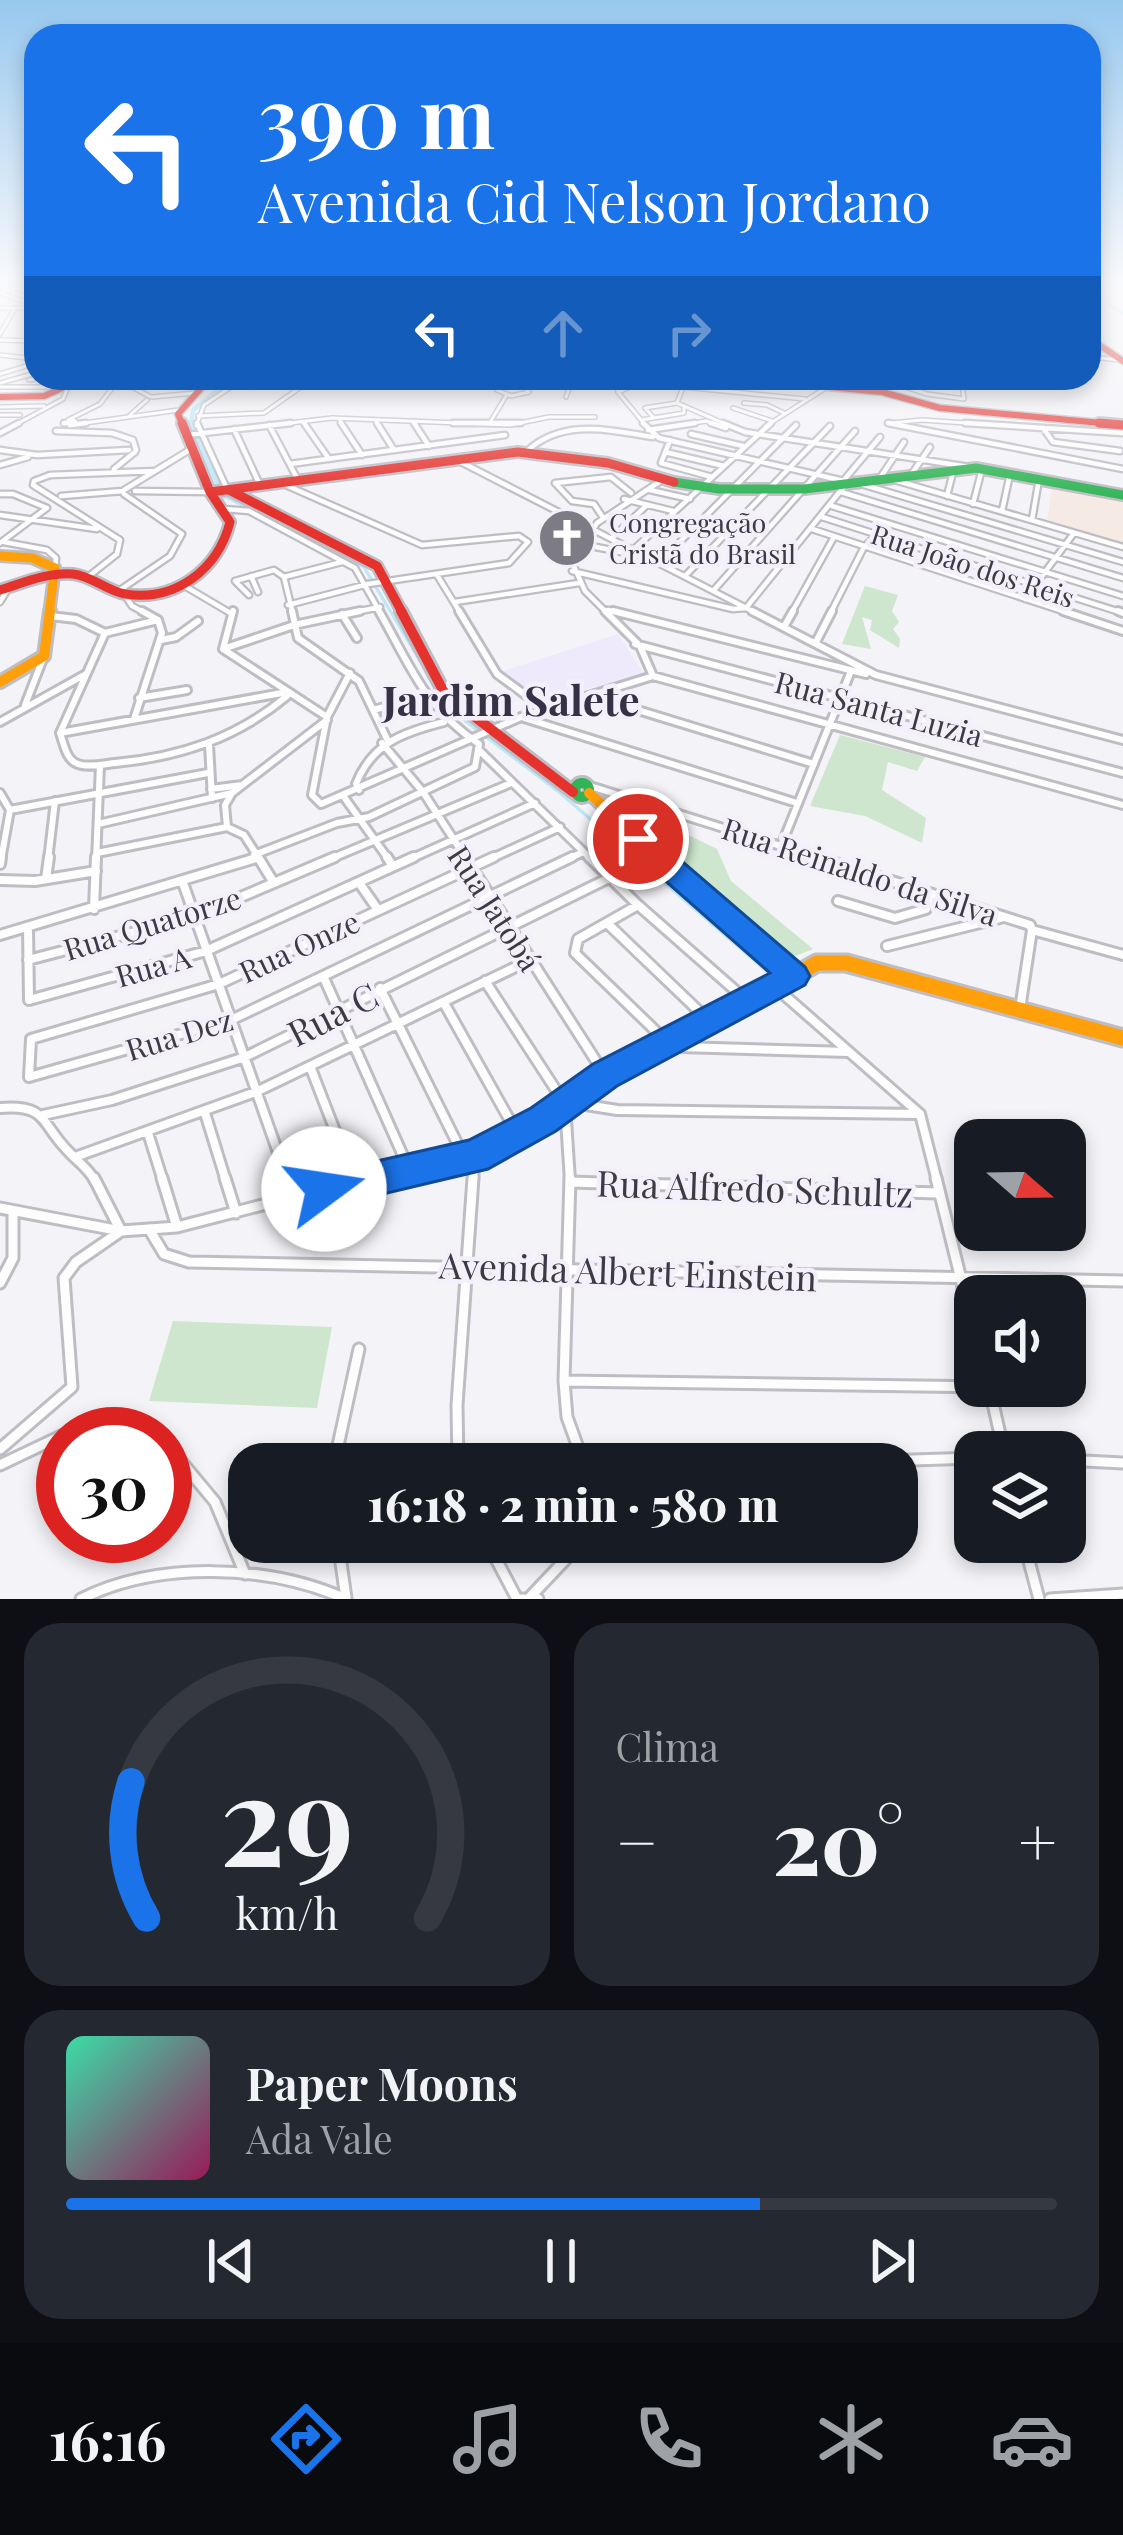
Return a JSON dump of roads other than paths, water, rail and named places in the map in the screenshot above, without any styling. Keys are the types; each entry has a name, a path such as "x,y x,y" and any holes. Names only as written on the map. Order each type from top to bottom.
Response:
{"main road":[{"path":"0,389 43,396 58,390"},
{"path":"0,556 32,558 55,572 89,577 120,593 183,585 215,564 226,550 231,525 179,410 198,390"},
{"path":"871,390 940,408 1123,429"},
{"path":"219,491 526,452 608,463 655,478 732,489 804,489 982,469 1123,495"},
{"path":"219,491 366,558 385,581 445,694 481,739 583,790 794,976 817,962 835,961 1123,1038"},
{"path":"4,590 55,572"},
{"path":"0,682 44,656 55,572"}],"street":[{"path":"0,433 64,398 65,390"},
{"path":"108,390 100,404 56,431 122,434 132,451"},
{"path":"136,390 150,398"},
{"path":"192,437 197,416 210,399 225,390"},
{"path":"197,416 264,413 294,390"},
{"path":"497,390 522,395 531,390"},
{"path":"566,397 569,390"},
{"path":"622,390 617,392 658,438"},
{"path":"638,420 687,412 675,399 681,390"},
{"path":"714,390 809,399"},
{"path":"632,550 755,435 819,390"},
{"path":"915,390 964,399 963,390"},
{"path":"128,418 150,398 195,393"},
{"path":"489,424 506,395"},
{"path":"744,403 767,405 784,414"},
{"path":"654,418 645,409 679,404 732,428"},
{"path":"0,406 48,406"},
{"path":"733,408 772,421"},
{"path":"70,422 179,410"},
{"path":"0,415 27,415"},
{"path":"517,424 519,415"},
{"path":"124,492 192,437 234,429 339,418 517,424 549,417 595,417"},
{"path":"339,418 362,454"},
{"path":"375,420 394,450"},
{"path":"1123,429 922,420 888,423 1123,469"},
{"path":"302,421 329,458"},
{"path":"412,421 429,446"},
{"path":"648,430 704,422 755,435 844,444 982,469 973,504"},
{"path":"450,423 462,441"},
{"path":"0,425 9,425"},
{"path":"269,425 298,480"},
{"path":"659,563 796,425"},
{"path":"686,575 830,426"},
{"path":"1043,428 1053,442 1120,451"},
{"path":"234,429 260,485"},
{"path":"526,452 543,436 583,429 670,440 817,475 1123,562"},
{"path":"713,591 855,431"},
{"path":"691,434 743,446"},
{"path":"290,464 505,435"},
{"path":"733,609 746,608 832,506 880,436"},
{"path":"653,676 653,668 635,644 572,571 589,529 655,478 670,440"},
{"path":"904,442 884,478 1123,547"},
{"path":"920,488 918,474 930,447"},
{"path":"37,454 0,462 3,449 37,454 132,451"},
{"path":"111,471 132,451"},
{"path":"665,452 724,466"},
{"path":"457,460 876,675"},
{"path":"89,577 121,548 120,540 33,485 34,481 50,475 155,471"},
{"path":"946,496 953,472"},
{"path":"1001,512 1010,474"},
{"path":"602,516 594,503 572,501 555,483 610,477 632,494"},
{"path":"655,478 690,500"},
{"path":"1032,520 1039,479"},
{"path":"130,502 137,482"},
{"path":"281,483 422,545 527,539 520,556 509,563 369,584 288,605"},
{"path":"846,484 1123,578"},
{"path":"57,497 219,491"},
{"path":"124,492 130,502 178,528 181,543 170,556 120,593 132,606 158,620"},
{"path":"0,494 11,493 47,506 0,542"},
{"path":"624,499 676,512"},
{"path":"610,539 647,505"},
{"path":"832,506 1123,596"},
{"path":"225,509 249,511 345,561 369,584 427,696 446,722 481,739 511,783 560,826 581,853 745,999"},
{"path":"0,515 99,529"},
{"name":"Rua João dos Reis","path":"822,517 1123,614"},
{"path":"816,642 864,547 889,523"},
{"path":"812,530 1123,631"},
{"path":"1025,599 1074,533"},
{"path":"784,627 834,537"},
{"path":"0,542 47,550 56,559 55,572"},
{"path":"581,544 645,556"},
{"path":"284,577 345,561"},
{"path":"249,595 236,582 274,570 284,577 288,605 304,645 350,674 327,718 313,790 321,804 481,739 543,708 653,676 1123,803"},
{"path":"572,571 766,618"},
{"path":"437,575 497,674 543,708"},
{"path":"251,576 258,592"},
{"path":"455,602 579,583"},
{"path":"183,585 233,611 224,649"},
{"path":"0,602 4,590"},
{"path":"224,649 294,625 380,608"},
{"path":"608,610 1123,740"},
{"path":"342,614 357,638"},
{"path":"50,616 76,619 105,632 158,620"},
{"path":"134,719 161,640 158,620"},
{"path":"161,640 176,637 198,621"},
{"path":"105,632 59,733 72,761 100,765 209,746 238,734 285,694"},
{"name":"Rua Santa Luzia","path":"635,644 1123,773"},
{"path":"224,649 236,664 269,679 327,718"},
{"path":"24,709 44,656"},
{"path":"781,847 851,671"},
{"path":"0,722 87,673"},
{"name":"Rua Jatobá","path":"350,674 363,686 384,741 423,792 528,962 605,1075"},
{"path":"139,698 188,691"},
{"path":"59,733 285,694"},
{"path":"589,695 814,764"},
{"path":"374,710 427,696"},
{"path":"521,717 797,803"},
{"path":"227,827 225,805 232,793 327,718"},
{"path":"359,790 356,780 362,767 384,741 446,722"},
{"path":"0,935 183,883 357,820 476,767 481,739"},
{"path":"209,746 212,794"},
{"path":"94,909 100,765"},
{"path":"10,810 208,773"},
{"name":"Rua Quatorze","path":"28,960 196,916 511,783"},
{"path":"98,824 245,785"},
{"name":"Rua Reinaldo da Silva","path":"583,790 608,790 1030,925 1020,1010"},
{"path":"0,793 10,810 0,864"},
{"path":"212,794 232,793"},
{"path":"344,797 392,865"},
{"path":"46,879 55,801"},
{"name":"Rua A","path":"28,960 29,1000 206,951 535,803"},
{"name":"Rua Onze","path":"31,1078 29,1040 219,984 560,826"},
{"path":"97,853 227,827 244,836 274,883"},
{"name":"Rua Dez","path":"31,1078 231,1020 581,853"},
{"path":"0,880 96,871"},
{"name":"Rua C","path":"43,1115 112,1100 245,1058 609,878"},
{"path":"183,883 293,1197"},
{"path":"360,884 379,910"},
{"path":"838,901 895,918 926,909 930,894"},
{"path":"638,905 578,939 575,953 668,1042 696,1051 848,1052"},
{"path":"887,946 1004,917"},
{"path":"608,924 707,1019"},
{"path":"28,928 28,960"},
{"path":"1032,930 1123,955"},
{"path":"13,943 14,932"},
{"path":"75,1157 258,1091 528,962"},
{"path":"0,1208 121,1231 177,1227 408,1168 470,1157 518,1135 605,1075 794,976"},
{"path":"324,978 408,1168"},
{"path":"485,981 570,1101 564,1381 567,1417 576,1443"},
{"path":"774,986 920,1114 958,1275"},
{"path":"380,988 470,1157 459,1443"},
{"path":"444,1003 518,1135"},
{"path":"310,1066 355,1181"},
{"path":"570,1101 617,1110 920,1114"},
{"path":"0,1108 25,1106 43,1115 89,1169 121,1231"},
{"path":"205,1113 236,1214"},
{"path":"148,1133 177,1227"},
{"name":"Rua Alfredo Schultz","path":"570,1182 939,1193"},
{"path":"0,1283 13,1258 13,1211"},
{"name":"Avenida Albert Einstein","path":"149,1229 164,1254 189,1262 954,1279"},
{"path":"0,1449 72,1387 64,1278 98,1244 121,1231"},
{"name":"Avenida Albert Einstein","path":"1086,1281 1123,1281"},
{"path":"339,1443 359,1349"},
{"path":"564,1381 954,1386"},
{"path":"0,1465 36,1448"},
{"path":"918,1460 954,1459"},
{"path":"1086,1461 1123,1462"},
{"path":"192,1470 209,1487 231,1530 245,1575"},
{"path":"81,1599 107,1584 158,1571 204,1570 346,1599 341,1563"},
{"path":"502,1563 527,1598 561,1563"},
{"path":"1030,1563 1039,1599"},
{"path":"1050,1599 1123,1594"}],"waterway":[{"path":"191,425 193,410 218,390"},
{"path":"191,425 224,496"},
{"path":"224,496 364,567 448,708 559,792 776,979"}],"place":[{"name":"Congregação Cristã do Brasil","path":"567,538"}],"district":[{"name":"Jardim Salete","path":"511,699"}]}
